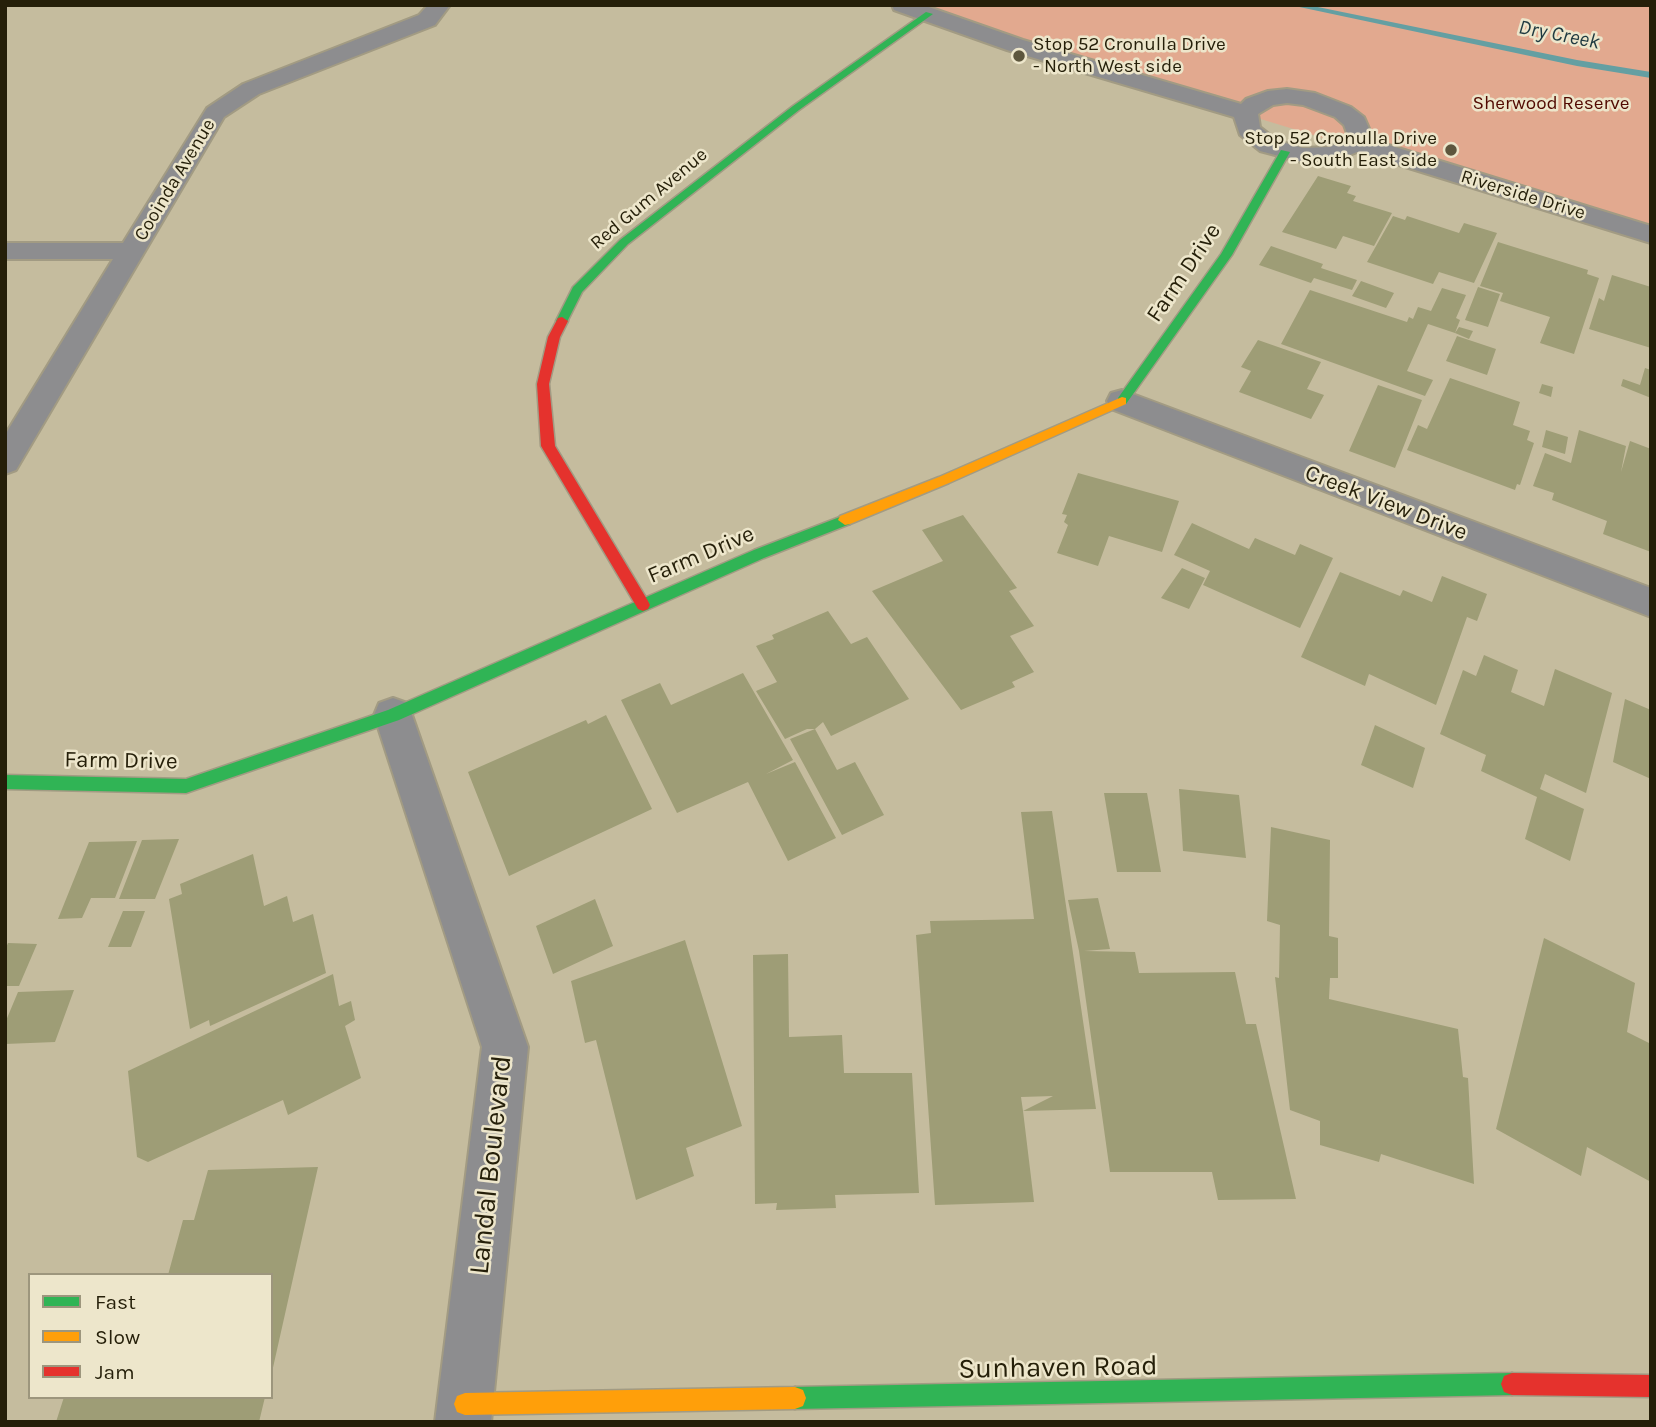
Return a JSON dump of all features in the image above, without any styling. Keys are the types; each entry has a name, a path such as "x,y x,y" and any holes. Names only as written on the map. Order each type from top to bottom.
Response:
{"street":[{"name":"Cooinda Avenue","path":"5,462 215,113 251,89 427,20 440,5"},
{"path":"902,5 1015,45 1247,113"},
{"name":"Red Gum Avenue","path":"643,604 548,446 543,384 554,337 577,290 624,242 796,108 929,14"},
{"path":"1297,97 1326,103 1343,112 1354,122 1359,133 1355,143 1335,154 1302,155 1285,152 1257,138 1249,130 1245,121 1247,113 1254,104 1268,98 1297,97"},
{"name":"Riverside Drive","path":"1355,143 1651,235"},
{"name":"Farm Drive","path":"5,782 186,786 393,715 759,554 944,480 1122,401 1226,255 1285,152"},
{"path":"5,251 132,251"},
{"name":"Creek View Drive","path":"1122,401 1651,603"},
{"name":"Landal Boulevard","path":"393,715 505,1047 464,1413"},
{"name":"Sunhaven Road","path":"464,1413 1529,1384 1651,1387"}],"green space":[{"name":"Sherwood Reserve","path":"900,5 1651,5 1651,238 1054,56"}],"building":[{"path":"1318,176 1351,186 1347,193 1356,196 1353,201 1392,213 1374,246 1343,236 1336,249 1282,232"},
{"path":"1393,216 1405,220 1407,216 1459,233 1464,223 1497,233 1474,283 1439,272 1433,284 1367,262"},
{"path":"1498,242 1588,270 1587,274 1599,278 1574,354 1540,343 1550,317 1500,301 1503,293 1480,286"},
{"path":"1271,246 1323,264 1321,268 1357,280 1352,290 1314,278 1311,283 1259,265"},
{"path":"1612,275 1651,287 1651,348 1589,329 1599,298 1604,301"},
{"path":"1361,281 1394,293 1386,308 1352,296"},
{"path":"1478,287 1500,294 1488,327 1465,320"},
{"path":"1442,288 1466,295 1456,318 1460,320 1455,333 1428,324 1407,371 1433,380 1425,396 1281,344 1310,290 1407,322 1409,317 1413,319 1418,307 1431,311"},
{"path":"1459,327 1473,331 1469,339 1455,333"},
{"path":"1457,336 1496,349 1487,375 1446,361"},
{"path":"1258,340 1321,362 1307,389 1324,395 1311,419 1239,392 1251,371 1241,367"},
{"path":"1645,368 1651,370 1651,398 1621,386 1623,379 1640,385"},
{"path":"1450,378 1520,402 1513,425 1530,431 1527,440 1534,443 1520,485 1517,484 1515,490 1407,450 1418,425 1427,429"},
{"path":"1542,384 1553,387 1551,397 1539,393"},
{"path":"1378,385 1422,400 1395,468 1349,451"},
{"path":"1546,430 1568,437 1565,454 1542,447"},
{"path":"1579,430 1626,446 1621,472 1630,441 1651,449 1651,552 1603,534 1607,521 1552,500 1554,493 1533,486 1545,453 1571,463"},
{"path":"1078,473 1179,501 1162,552 1109,536 1098,566 1057,553 1068,525 1064,522 1067,515 1062,514"},
{"path":"963,515 1017,588 1009,591 1034,626 1010,636 1034,672 1012,682 1015,687 961,710 872,591 943,561 922,530"},
{"path":"1192,523 1249,549 1255,538 1295,555 1300,544 1333,558 1300,628 1203,585 1210,571 1174,555"},
{"path":"1182,568 1205,578 1189,609 1161,598"},
{"path":"1340,572 1400,596 1403,590 1432,602 1442,576 1487,594 1477,621 1467,617 1436,705 1369,674 1365,686 1301,657"},
{"path":"828,611 851,644 867,637 909,699 831,736 823,722 815,729 807,729 785,739 756,691 777,682 756,646 774,639 772,635"},
{"path":"1484,655 1518,670 1511,692 1544,706 1555,669 1612,693 1586,793 1545,774 1540,789 1584,809 1570,861 1525,839 1537,797 1481,771 1486,755 1440,734 1463,670 1476,676"},
{"path":"743,673 793,760 766,774 795,762 836,838 788,861 748,782 677,813 621,700 660,683 671,705"},
{"path":"1625,699 1651,710 1651,779 1613,762"},
{"path":"606,715 652,809 509,876 468,772 586,720 588,724"},
{"path":"1375,725 1425,748 1413,788 1361,765"},
{"path":"815,729 837,770 855,762 884,815 842,835 790,739"},
{"path":"1179,789 1239,795 1246,858 1183,851"},
{"path":"1104,793 1147,793 1161,872 1117,872"},
{"path":"1052,811 1096,1109 1023,1111 1034,1202 935,1205 916,935 931,933 930,921 1034,919 1021,812","holes":["1053,1096 1023,1111 1021,1097"]},
{"path":"1271,827 1330,840 1329,936 1338,938 1338,978 1330,978 1329,999 1458,1029 1463,1077 1468,1078 1474,1184 1381,1154 1379,1162 1320,1145 1320,1121 1290,1110 1275,977 1279,978 1280,925 1267,921"},
{"path":"179,839 155,899 119,899 142,840"},
{"path":"137,841 115,898 91,898 82,918 58,919 89,842"},
{"path":"253,854 264,906 287,896 293,922 313,914 326,973 210,1026 209,1020 190,1029 169,899 182,894 180,884"},
{"path":"1098,898 1110,949 1084,951 1135,952 1139,973 1235,972 1246,1024 1256,1024 1296,1199 1218,1200 1212,1172 1110,1172 1079,951 1068,900"},
{"path":"595,899 613,946 553,974 536,926"},
{"path":"123,911 145,911 131,947 108,947"},
{"path":"1544,938 1635,983 1627,1032 1651,1044 1651,1182 1587,1147 1581,1176 1496,1129"},
{"path":"685,940 742,1126 686,1148 694,1176 636,1200 596,1040 585,1043 571,981"},
{"path":"8,943 37,944 19,986 5,986 5,950"},
{"path":"788,954 789,1037 842,1035 844,1073 912,1073 919,1193 835,1195 836,1208 776,1210 777,1203 755,1204 753,955"},
{"path":"333,974 339,1006 351,1001 355,1020 345,1026 361,1078 288,1115 283,1100 148,1162 137,1157 128,1071"},
{"path":"74,990 55,1042 5,1044 5,1023 18,992"},
{"path":"318,1167 273,1368 273,1273 169,1273 183,1220 194,1220 208,1170"},
{"path":"63,1399 265,1399 259,1422 56,1422"}],"waterway":[{"name":"Dry Creek","path":"1294,5 1577,63 1651,75"}],"traffic: fast":[{"path":"562,321 577,290 624,242 796,108 929,14"},
{"path":"1122,401 1226,255 1285,152"},
{"path":"5,782 186,786 393,715 759,554 845,520"},
{"path":"795,1398 1512,1384"}],"traffic: slow":[{"path":"845,520 944,480 1122,401"},
{"path":"465,1404 795,1398"}],"traffic: jam":[{"path":"562,321 554,337 543,384 548,446 643,605"},
{"path":"1512,1384 1651,1386"}],"place":[{"name":"Stop 52 Cronulla Drive - North West side","path":"1019,56"},
{"name":"Stop 52 Cronulla Drive - South East side","path":"1451,150"}]}
